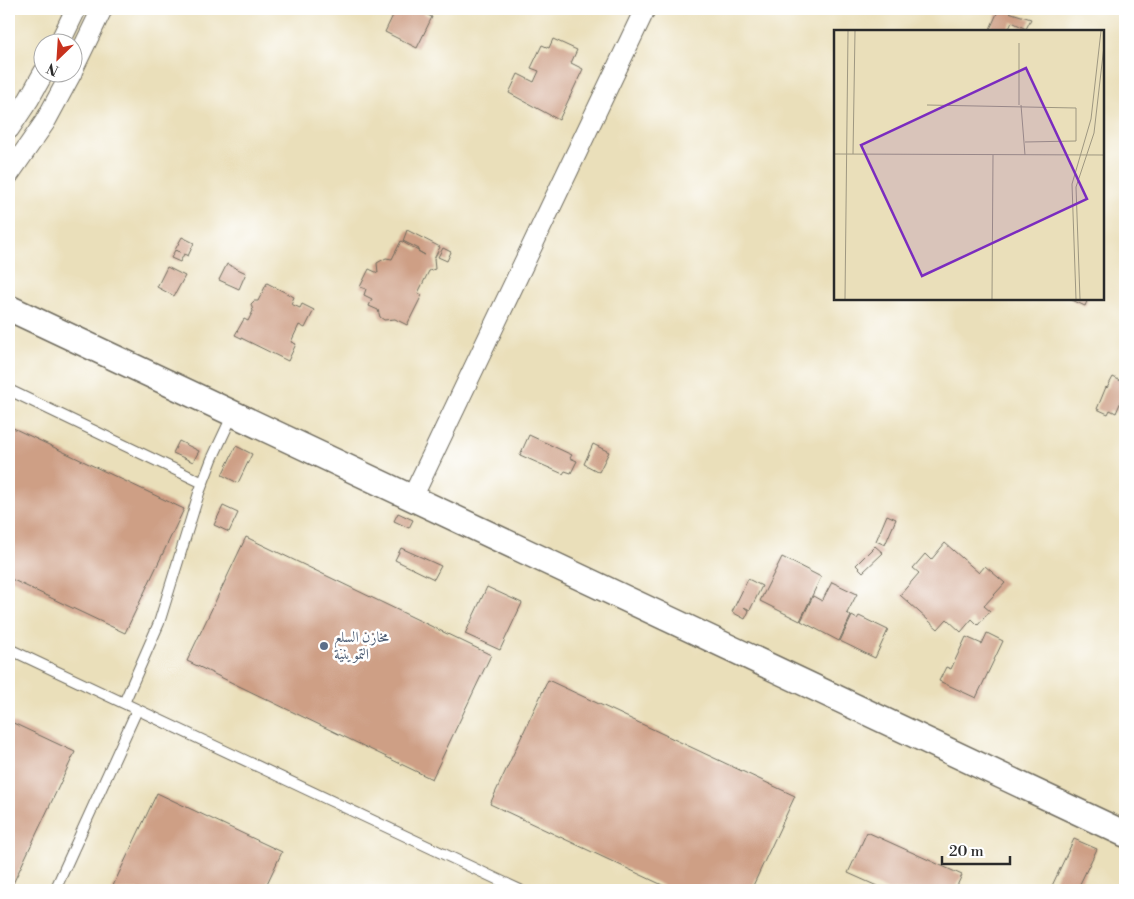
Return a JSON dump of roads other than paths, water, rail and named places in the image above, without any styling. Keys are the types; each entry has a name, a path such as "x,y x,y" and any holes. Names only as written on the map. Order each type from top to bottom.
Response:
{"street":[{"path":"66,32 76,9"},
{"path":"82,53 102,9"},
{"path":"412,498 645,9"},
{"path":"82,41 88,42"},
{"path":"9,129 38,82"},
{"path":"9,174 45,122 67,82"},
{"path":"9,308 1125,834"}],"lane":[{"path":"9,390 203,483"},
{"path":"124,703 159,622 203,483 233,414"},
{"path":"9,649 520,890"},
{"path":"55,890 137,710"}],"place":[{"name":"مخازن السلع التموينية","path":"324,646"}]}
